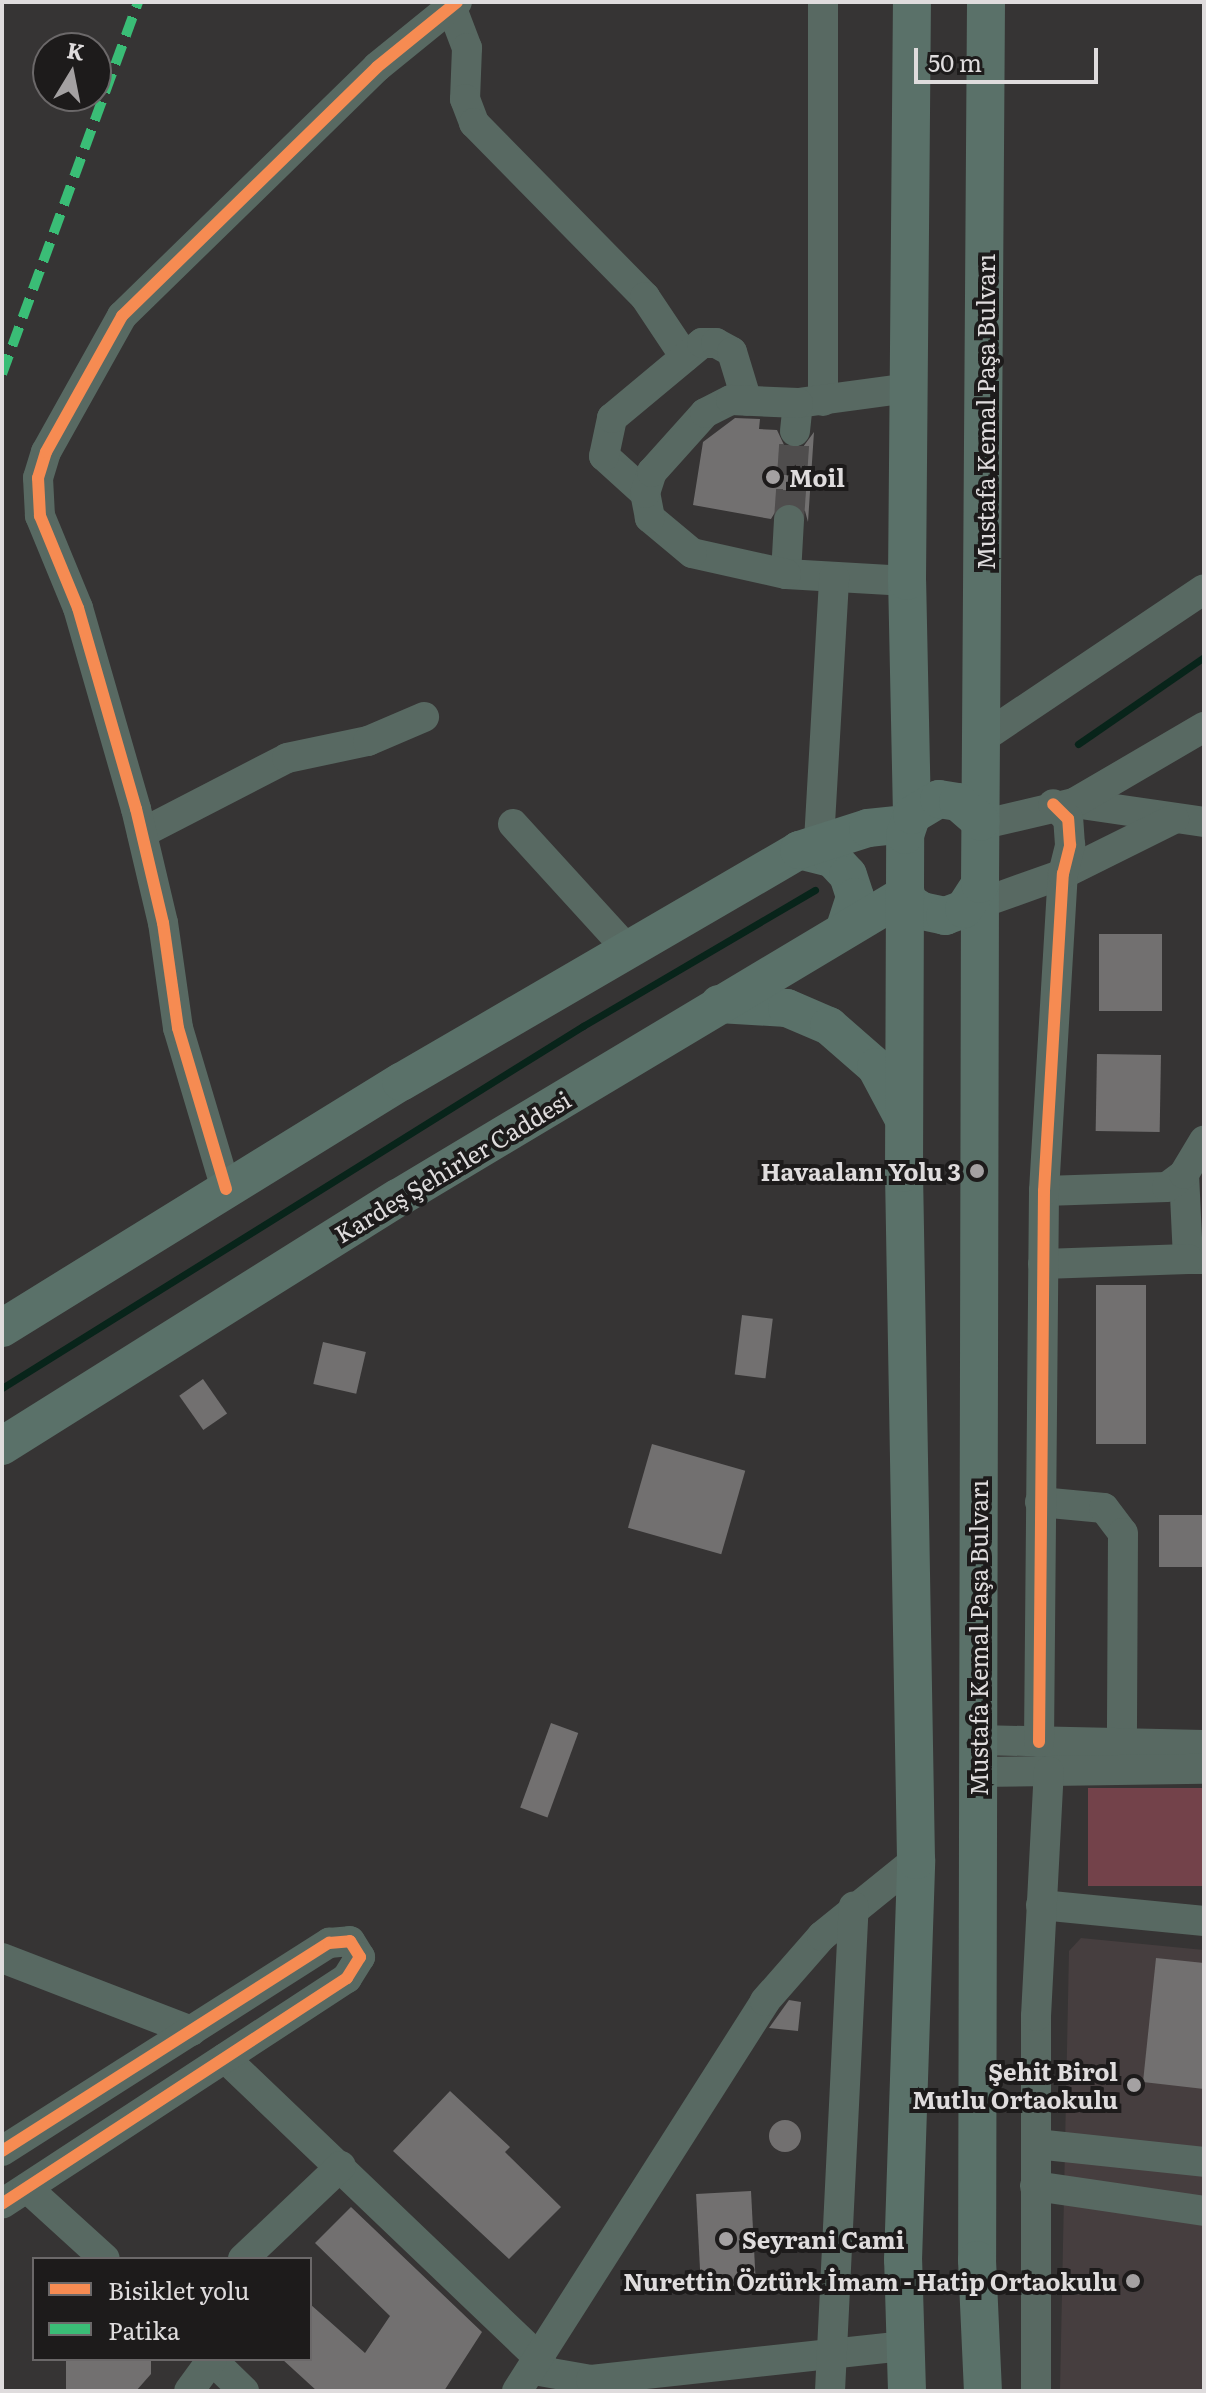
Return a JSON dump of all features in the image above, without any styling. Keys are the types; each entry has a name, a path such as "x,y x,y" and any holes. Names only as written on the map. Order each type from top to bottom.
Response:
{"main road":[{"path":"907,2391 903,2260 916,1860 904,1122 909,820 907,581 912,2"},
{"name":"Mustafa Kemal Paşa Bulvarı","path":"980,824 984,737 986,2"},
{"path":"2,1328 226,1189 809,845 909,820 928,802 949,800 967,807 980,824 979,894 964,909 945,916 922,911 906,898"},
{"path":"809,845 832,858 848,875 855,897 844,930"},
{"name":"Mustafa Kemal Paşa Bulvarı","path":"979,894 977,2260 983,2391"},
{"name":"Kardeş Şehirler Caddesi","path":"2,1446 719,1004 844,930 906,898"},
{"path":"719,1004 776,1006 829,1026 876,1067 904,1122"}],"street":[{"path":"805,412 823,2"},
{"path":"226,1189 178,1028 142,833 78,608 40,516 38,478 46,452 129,309 377,67 454,4 467,48 465,99 474,123 645,297 685,357"},
{"path":"645,493 604,456 608,428 685,357 702,343 725,346 732,352 747,401"},
{"path":"907,581 786,574 692,553 650,518 645,493 652,472 705,413 731,400 805,412 909,388"},
{"path":"786,574 789,520"},
{"path":"809,845 834,577"},
{"path":"984,737 1204,589"},
{"path":"142,833 287,758 368,741 424,717"},
{"path":"980,824 1064,804 1152,760 1204,727"},
{"path":"1152,760 1144,784 1146,803 1180,820"},
{"path":"1064,804 1180,820"},
{"path":"1039,1742 1044,1191 1063,874 1070,845 1064,804"},
{"path":"979,894 1063,874 1180,820"},
{"path":"513,824 628,950"},
{"path":"1044,1191 1167,1187 1184,1174 1204,1141"},
{"path":"1043,1264 1196,1259 1184,1174"},
{"path":"1040,1502 1104,1508 1123,1533 1122,1743"},
{"path":"978,1756 1039,1742 1204,1745"},
{"path":"978,1756 1049,1771 1204,1769"},
{"path":"1036,2391 1035,2186 1041,1905 1049,1771"},
{"path":"531,2374 765,2001 854,1907 916,1860"},
{"path":"1041,1905 1204,1921"},
{"path":"830,2391 828,2356 854,1907"},
{"path":"2,2151 329,1943 350,1941 360,1957 347,1978 14,2196 102,2257"},
{"path":"2,1958 191,2031"},
{"path":"225,2058 341,2166 531,2374 591,2380 905,2346"},
{"path":"1036,2144 1204,2162"},
{"path":"245,2257 341,2166"},
{"path":"1035,2186 1204,2211"},
{"path":"189,2391 211,2361"},
{"path":"214,2361 244,2391"}],"shaded area":[{"path":"1088,1788 1204,1788 1204,1886 1088,1886"},
{"path":"1081,1938 1204,1950 1204,2391 1060,2391 1069,1951"}],"building":[{"path":"735,418 760,419 759,429 777,430 784,445 792,449 803,447 814,432 808,522 805,511 791,502 780,504 771,519 693,505 703,442"},
{"path":"1099,934 1162,934 1162,1011 1099,1011"},
{"path":"1097,1054 1161,1055 1160,1132 1096,1131"},
{"path":"1096,1285 1146,1285 1146,1444 1096,1444"},
{"path":"742,1315 773,1319 765,1378 735,1375"},
{"path":"323,1342 366,1352 356,1394 313,1384"},
{"path":"203,1379 227,1413 203,1430 179,1396"},
{"path":"652,1444 745,1471 721,1554 628,1528"},
{"path":"1159,1515 1204,1515 1204,1567 1159,1567"},
{"path":"551,1723 578,1733 547,1817 520,1808"},
{"path":"1156,1958 1204,1963 1204,2089 1143,2082"},
{"path":"789,2000 801,2002 798,2031 769,2028"},
{"path":"450,2091 510,2147 505,2152 561,2207 509,2259 393,2151"},
{"path":"785,2120 796,2125 801,2136 796,2147 785,2152 774,2147 769,2136 774,2125"},
{"name":"Seyrani Cami","path":"751,2191 756,2285 701,2288 696,2194"},
{"path":"351,2207 482,2332 444,2391 317,2391 284,2361 312,2361 312,2306 365,2353 390,2316 315,2243"},
{"path":"66,2361 151,2361 151,2374 136,2391 66,2391"}],"waterway":[{"path":"1078,744 1204,657"},
{"path":"2,1388 583,1026 815,890"}],"tunnel":[{"path":"789,520 795,431"}],"marked path":[{"path":"2,374 138,2"}],"cycle path":[{"path":"226,1189 178,1028 163,923 136,809 78,608 40,516 38,478 46,452 122,316 377,67 457,2"},
{"path":"1039,1742 1044,1191 1063,874 1070,845 1068,819 1053,804"},
{"path":"2,2151 329,1943 350,1941 360,1957 347,1978 2,2204"}],"place":[{"name":"Moil","path":"773,477"},
{"name":"Havaalanı Yolu 3","path":"977,1171"},
{"name":"Şehit Birol Mutlu Ortaokulu","path":"1134,2085"},
{"name":"Seyrani Cami","path":"726,2239"},
{"name":"Nurettin Öztürk İmam - Hatip Ortaokulu","path":"1133,2281"}]}
